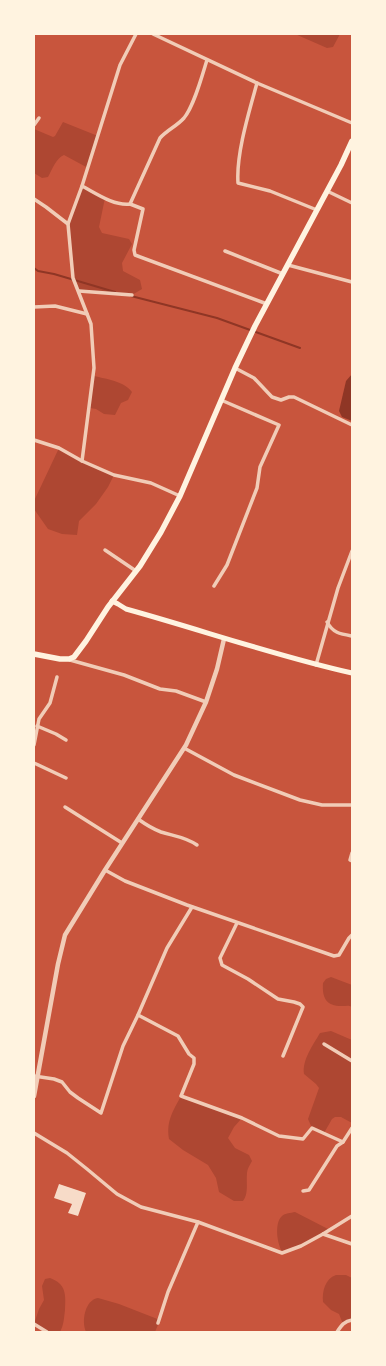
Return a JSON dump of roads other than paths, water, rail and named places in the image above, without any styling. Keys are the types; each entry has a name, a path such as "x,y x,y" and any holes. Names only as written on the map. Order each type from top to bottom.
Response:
{"main road":[{"path":"34,654 60,659 69,659 74,657 112,601 136,571 161,532 180,496 235,368 266,304 341,166 352,141"},
{"path":"112,601 126,609 224,639 316,665 352,673"}],"street":[{"path":"82,461 94,368 91,324 73,278 68,224 82,186 120,65 136,34"},
{"path":"153,34 257,83 352,123"},
{"path":"130,204 160,138 166,131 179,123 191,106 207,60"},
{"path":"257,83 240,153 237,173 238,183 270,191 317,210"},
{"path":"34,125 39,118"},
{"path":"82,186 123,205 130,204 143,209 134,250 135,255 266,304"},
{"path":"327,192 352,203"},
{"path":"34,200 46,207 68,224"},
{"path":"225,251 283,274"},
{"path":"288,265 352,282"},
{"path":"79,291 132,295"},
{"path":"34,307 55,306 69,308 87,314"},
{"path":"235,368 254,378 272,397 281,400 294,397 352,425"},
{"path":"214,586 227,565 257,488 260,467 278,426 221,400"},
{"path":"34,440 59,448 82,461 114,475 151,483 180,496"},
{"path":"105,550 136,571"},
{"path":"316,665 327,622 352,551"},
{"path":"327,622 332,630 344,635 352,636"},
{"path":"34,1096 36,1076 65,935 122,843 184,748 206,702 217,669 224,639"},
{"path":"69,659 124,674 160,689 176,691 206,702"},
{"path":"34,745 39,719 50,703 58,677"},
{"path":"37,726 66,740"},
{"path":"184,748 234,776 300,800 322,805 352,805"},
{"path":"34,763 66,778"},
{"path":"65,807 122,843"},
{"path":"138,819 160,832 179,836 197,845"},
{"path":"352,853 350,860 352,861"},
{"path":"105,870 125,881 192,907 334,956 339,955 352,935"},
{"path":"36,1076 62,1082 78,1098 101,1113 123,1046 167,948 192,907"},
{"path":"237,923 220,958 222,965 248,979 278,999 294,1002 303,1007 283,1056"},
{"path":"138,1015 178,1036 189,1054 194,1058 194,1064 181,1096 242,1118 279,1136 303,1140 312,1128 343,1142"},
{"path":"324,1044 352,1061"},
{"path":"303,1191 309,1190 337,1146 343,1142 352,1128"},
{"path":"34,1134 67,1153 88,1168 117,1194 141,1207 198,1222 282,1253 301,1246 352,1216"},
{"path":"158,1323 168,1292 198,1222"},
{"path":"323,1234 352,1244"},
{"path":"337,1332 343,1324 348,1320 352,1320"},
{"path":"34,1324 47,1332"}],"waterway":[{"path":"34,268 38,271 54,274 115,292"},
{"path":"131,296 217,318 300,348"}]}
